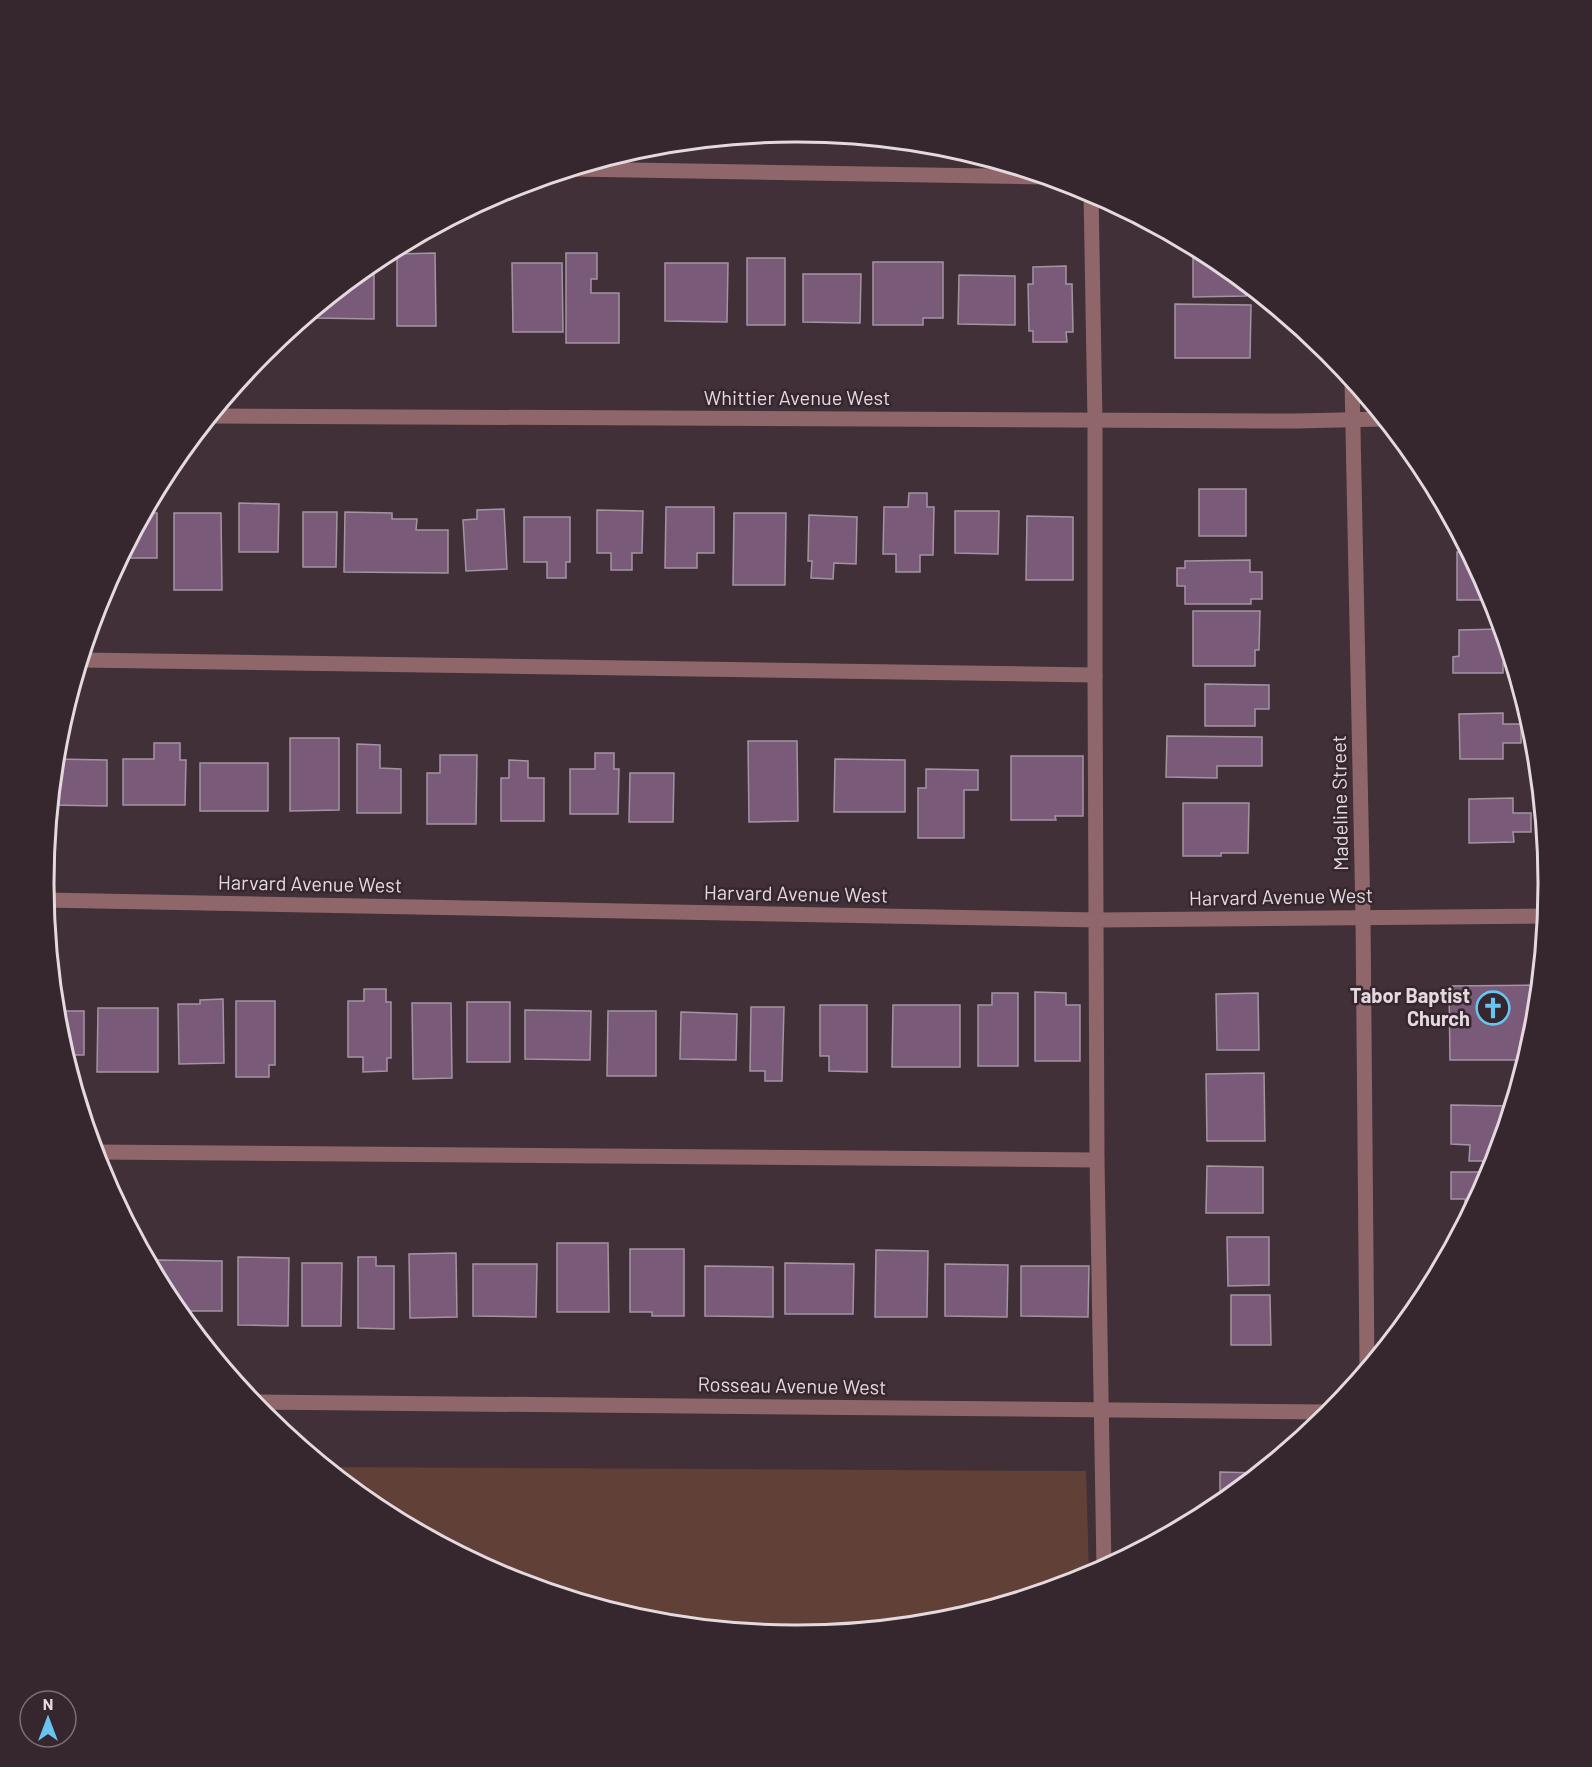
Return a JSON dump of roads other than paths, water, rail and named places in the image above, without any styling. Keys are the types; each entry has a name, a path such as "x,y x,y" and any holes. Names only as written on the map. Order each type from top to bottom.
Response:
{"street":[{"path":"596,169 1020,177"},
{"path":"1091,203 1095,421 1097,1160 1104,1558"},
{"name":"Madeline Street","path":"1352,392 1363,916 1367,1357"},
{"name":"Whittier Avenue West","path":"220,416 1095,421 1374,419"},
{"path":"88,660 1095,675"},
{"name":"Harvard Avenue West","path":"55,900 1097,920 1537,916"},
{"path":"104,1152 1097,1160"},
{"name":"Rosseau Avenue West","path":"265,1402 1317,1412"}],"place":[{"name":"Tabor Baptist Church","path":"1493,1008"}]}
